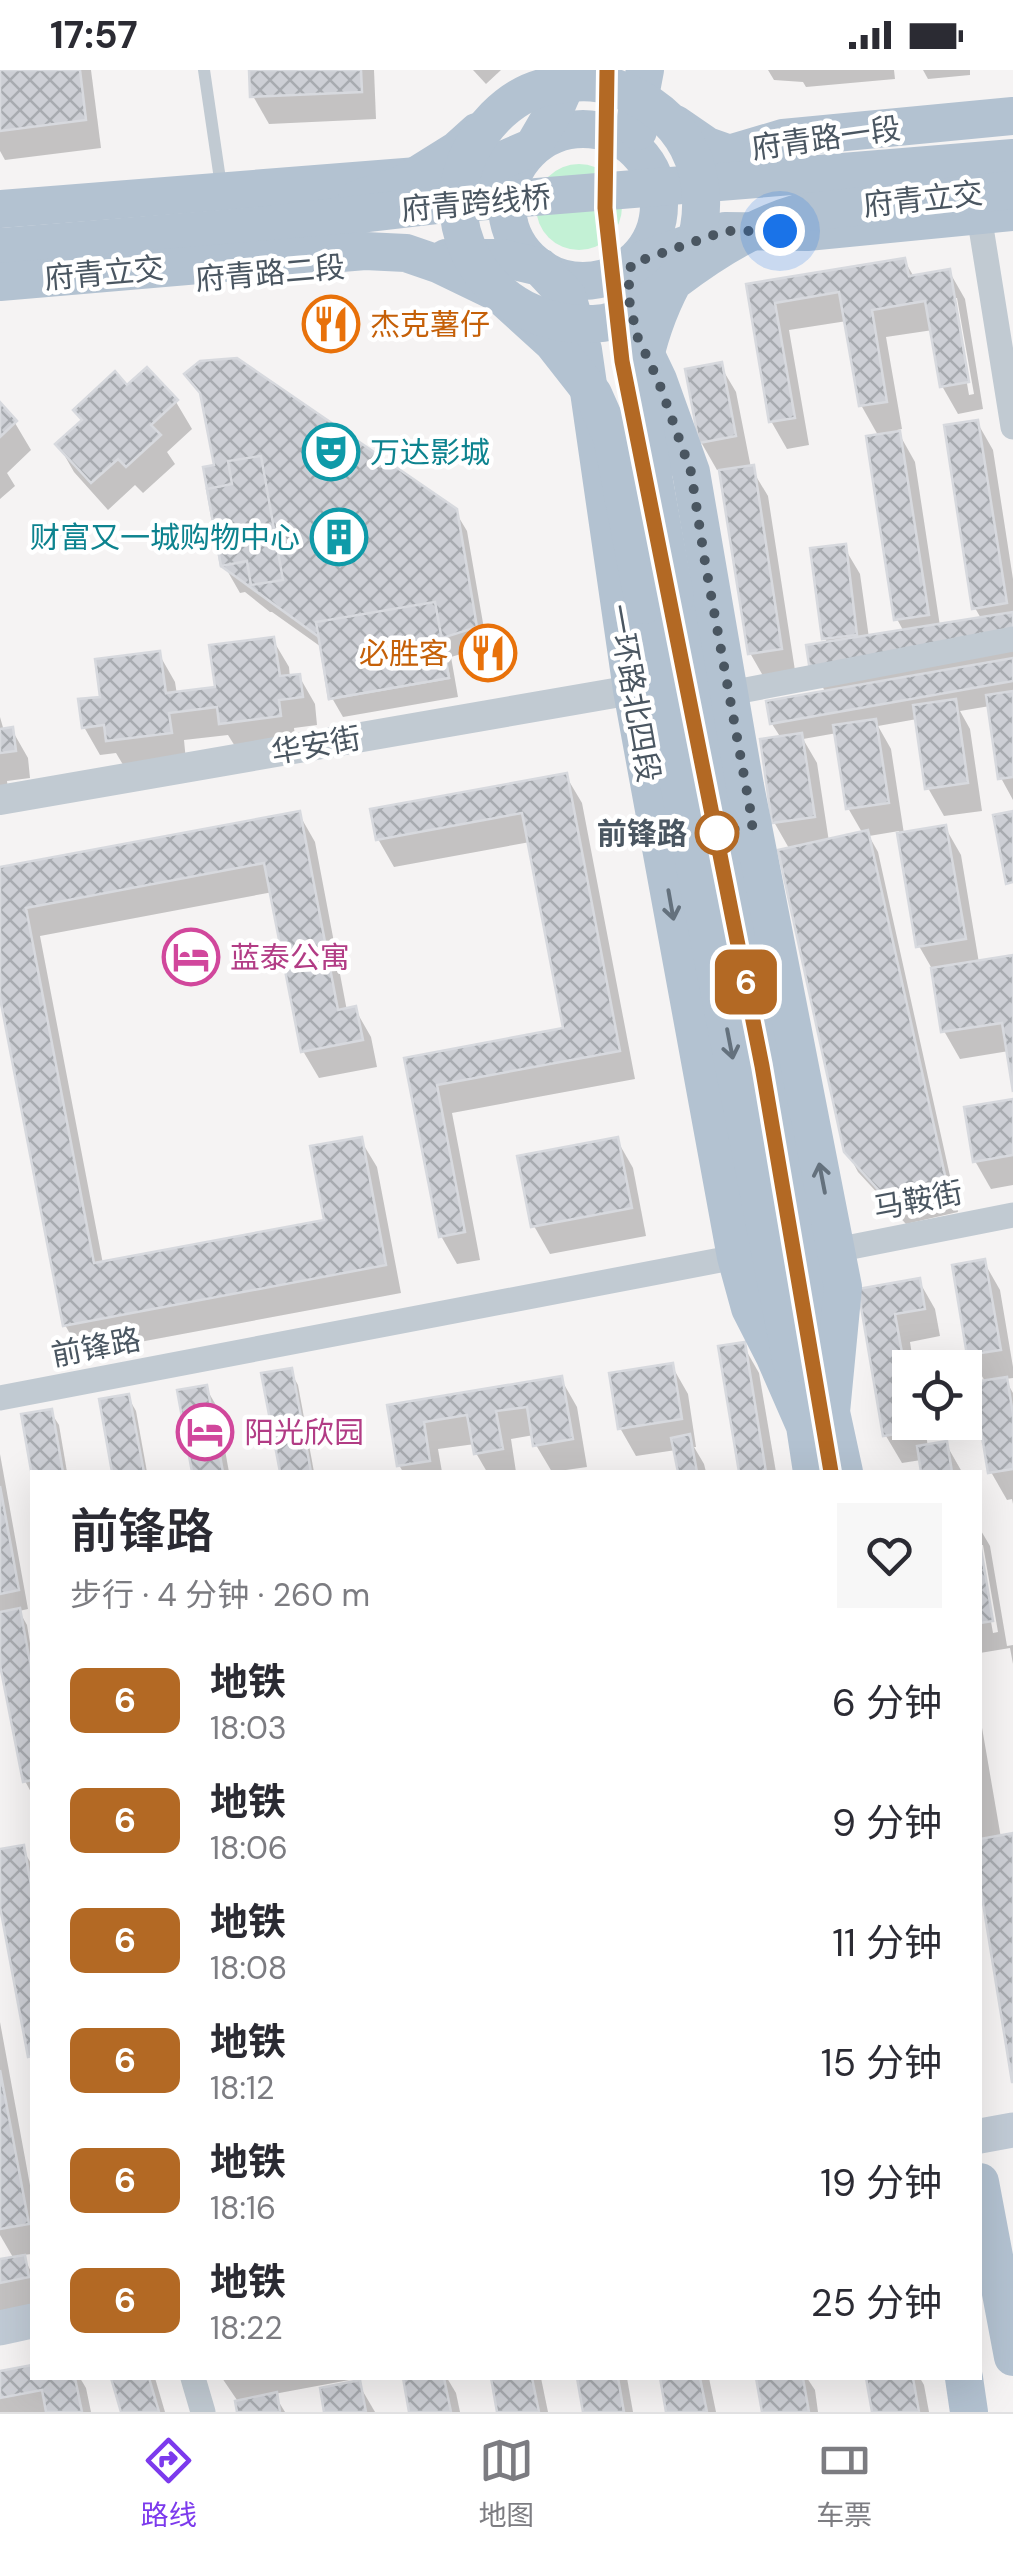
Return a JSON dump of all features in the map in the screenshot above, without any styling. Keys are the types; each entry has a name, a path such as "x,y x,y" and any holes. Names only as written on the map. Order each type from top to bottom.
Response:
{"main road":[{"path":"0,228 348,202 400,185 457,150 505,106 534,70"},
{"path":"572,70 554,111 518,164 509,186 507,208 512,231 523,251 540,267 562,278 586,281 610,276 631,264 725,231 807,232 996,214"},
{"name":"府青立交","path":"635,70 688,146 700,180 701,217 692,252 673,282 650,337 640,379 659,602"},
{"path":"641,156 636,117 645,70"},
{"name":"府青立交","path":"818,1419 659,602 612,436 593,394 553,343 498,294 476,266 462,234 458,198 464,164 480,132 505,106 536,89 570,82 605,84 638,96 707,146 741,158 801,159 1013,139"},
{"name":"府青路一段","path":"641,156 681,166 783,138 1013,116"},
{"path":"0,209 443,174 489,166 554,134 577,129 601,130 623,140 641,156 654,176 659,200 657,224 647,246 631,264"},
{"name":"府青跨线桥","path":"0,247 258,226 438,205 1013,158"},
{"name":"府青跨线桥","path":"0,266 1013,179"},
{"name":"府青立交","path":"0,282 365,251 406,252 498,294 531,315 569,325 608,322 644,308 673,282 753,230 798,213 1013,190"},
{"name":"府青路二段","path":"0,298 442,258 502,258 540,267"},
{"name":"一环路北四段","path":"631,264 628,295 637,336 658,380 691,472 746,786 844,1287 818,1419 812,1470"},
{"name":"一环路北四段","path":"540,267 567,296 584,350 632,690 736,1257 750,1308 774,1355 818,1419 843,1470"},
{"path":"982,2136 1013,2130"},
{"path":"982,2193 1013,2357"},
{"path":"0,2328 30,2322"},
{"path":"964,2380 970,2412"}],"street":[{"path":"996,214 1013,427"},
{"path":"730,693 1013,639"},
{"name":"华安街","path":"0,800 632,690"},
{"name":"马鞍街","path":"836,1250 1013,1215"},
{"name":"前锋路","path":"0,1398 736,1257"},
{"path":"194,2380 203,2412"}],"lane":[{"path":"204,70 222,191"}],"green space":[{"path":"579,164 603,171 615,183 622,207 615,231 603,243 579,250 555,243 543,231 536,207 543,183 555,171"}],"building":[{"path":"0,70 80,70 86,120 0,131"},
{"path":"249,70 361,70 362,92 250,97"},
{"path":"905,258 909,276 950,269 969,382 940,387 925,301 872,310 887,402 859,406 839,292 775,303 795,418 769,422 746,284"},
{"name":"财富又一城购物中心","path":"237,358 457,509 477,627 442,638 449,678 329,699 319,637 221,566 203,467 214,465 200,393 184,374 200,361"},
{"path":"722,362 736,436 699,443 685,369"},
{"path":"147,367 178,400 151,425 161,435 126,467 118,459 91,483 55,444 82,420 73,410 115,371 127,385"},
{"path":"0,402 17,421 0,437"},
{"path":"978,420 1007,603 972,609 944,425"},
{"path":"900,431 929,615 894,620 866,436"},
{"path":"261,456 283,580 251,585 247,561 221,566 207,489 232,484 228,461"},
{"path":"754,465 782,649 748,654 719,470"},
{"path":"846,544 857,635 822,639 810,548"},
{"path":"435,602 449,678 329,699 316,622"},
{"path":"1013,612 1013,638 810,671 806,645"},
{"path":"274,637 280,676 300,674 303,697 279,700 281,716 219,724 217,707 169,713 172,733 106,741 104,725 82,728 78,699 100,697 95,659 160,651 166,693 215,687 209,645"},
{"path":"1013,658 1013,681 770,724 766,701"},
{"path":"1013,691 1013,777 998,779 986,695"},
{"path":"956,699 968,783 925,789 913,705"},
{"path":"876,719 889,803 846,809 833,725"},
{"path":"13,727 16,751 0,753 0,729"},
{"path":"802,733 815,817 772,823 760,739"},
{"path":"567,773 620,1051 437,1085 465,1232 439,1237 404,1058 563,1028 522,813 376,840 370,809"},
{"path":"300,811 338,1010 356,1006 363,1040 301,1052 264,863 26,908 94,1263 324,1220 310,1146 362,1137 386,1265 63,1326 0,998 0,867"},
{"path":"1013,811 1013,882 1006,884 993,815"},
{"path":"946,825 966,939 916,947 897,833"},
{"path":"868,830 949,1193 893,1206 844,1152 778,850"},
{"path":"1013,955 1013,1092 1002,1023 941,1032 931,968"},
{"path":"1013,1099 1013,1155 973,1162 964,1107"},
{"path":"618,1137 632,1208 531,1227 517,1156"},
{"path":"985,1259 1001,1350 966,1350 952,1265"},
{"path":"920,1278 925,1309 895,1314 902,1350 892,1350 892,1435 883,1436 858,1289"},
{"path":"745,1342 766,1470 739,1470 718,1346"},
{"path":"673,1363 682,1419 618,1429 609,1373"},
{"path":"292,1368 311,1470 280,1470 261,1373"},
{"path":"562,1376 573,1439 533,1446 527,1407 496,1411 503,1449 474,1454 467,1415 424,1422 430,1461 397,1466 387,1405"},
{"path":"1007,1377 1013,1414 1013,1469 988,1473 982,1437 982,1381"},
{"path":"207,1385 223,1470 192,1470 177,1390"},
{"path":"129,1394 144,1470 112,1470 99,1399"},
{"path":"52,1409 63,1470 31,1470 21,1414"},
{"path":"690,1434 697,1470 678,1470 671,1438"},
{"path":"947,1441 952,1470 921,1470 917,1446"},
{"path":"0,1486 19,1590 0,1594"},
{"path":"982,1555 993,1621 982,1623"},
{"path":"20,1608 30,1662 30,1780 23,1782 0,1665 0,1612"},
{"path":"1013,1833 1013,2082 982,1897 982,1839"},
{"path":"24,1845 30,1880 28,2057 0,1907 0,1849"},
{"path":"0,2070 29,2224 0,2229"},
{"path":"25,2255 29,2277 0,2283 0,2259"},
{"path":"30,2365 30,2380 75,2380 82,2412 46,2412 42,2390 0,2398 0,2371"},
{"path":"112,2380 150,2380 159,2412 121,2412"},
{"path":"360,2380 366,2412 324,2412 320,2388"},
{"path":"403,2380 444,2380 451,2412 409,2412"},
{"path":"491,2380 532,2380 539,2412 497,2412"},
{"path":"577,2380 618,2380 624,2412 583,2412"},
{"path":"660,2380 700,2380 707,2412 666,2412"},
{"path":"756,2380 803,2380 809,2412 762,2412"},
{"path":"866,2380 913,2380 919,2412 872,2412"},
{"path":"277,2392 280,2412 237,2412 235,2401"}],"metro line":[{"name":"6","path":"607,70 605,208 622,361 762,1066 831,1470"}],"place":[{"name":"杰克薯仔","path":"331,324"},
{"name":"万达影城","path":"331,452"},
{"name":"财富又一城购物中心","path":"339,537"},
{"name":"必胜客","path":"488,653"},
{"name":"前锋路","path":"717,833"},
{"name":"蓝泰公寓","path":"191,957"},
{"name":"阳光欣园","path":"205,1432"}],"route":[{"path":"717,833 753,825 691,472 658,380 637,336 628,295 631,264 725,231 780,231"}]}
